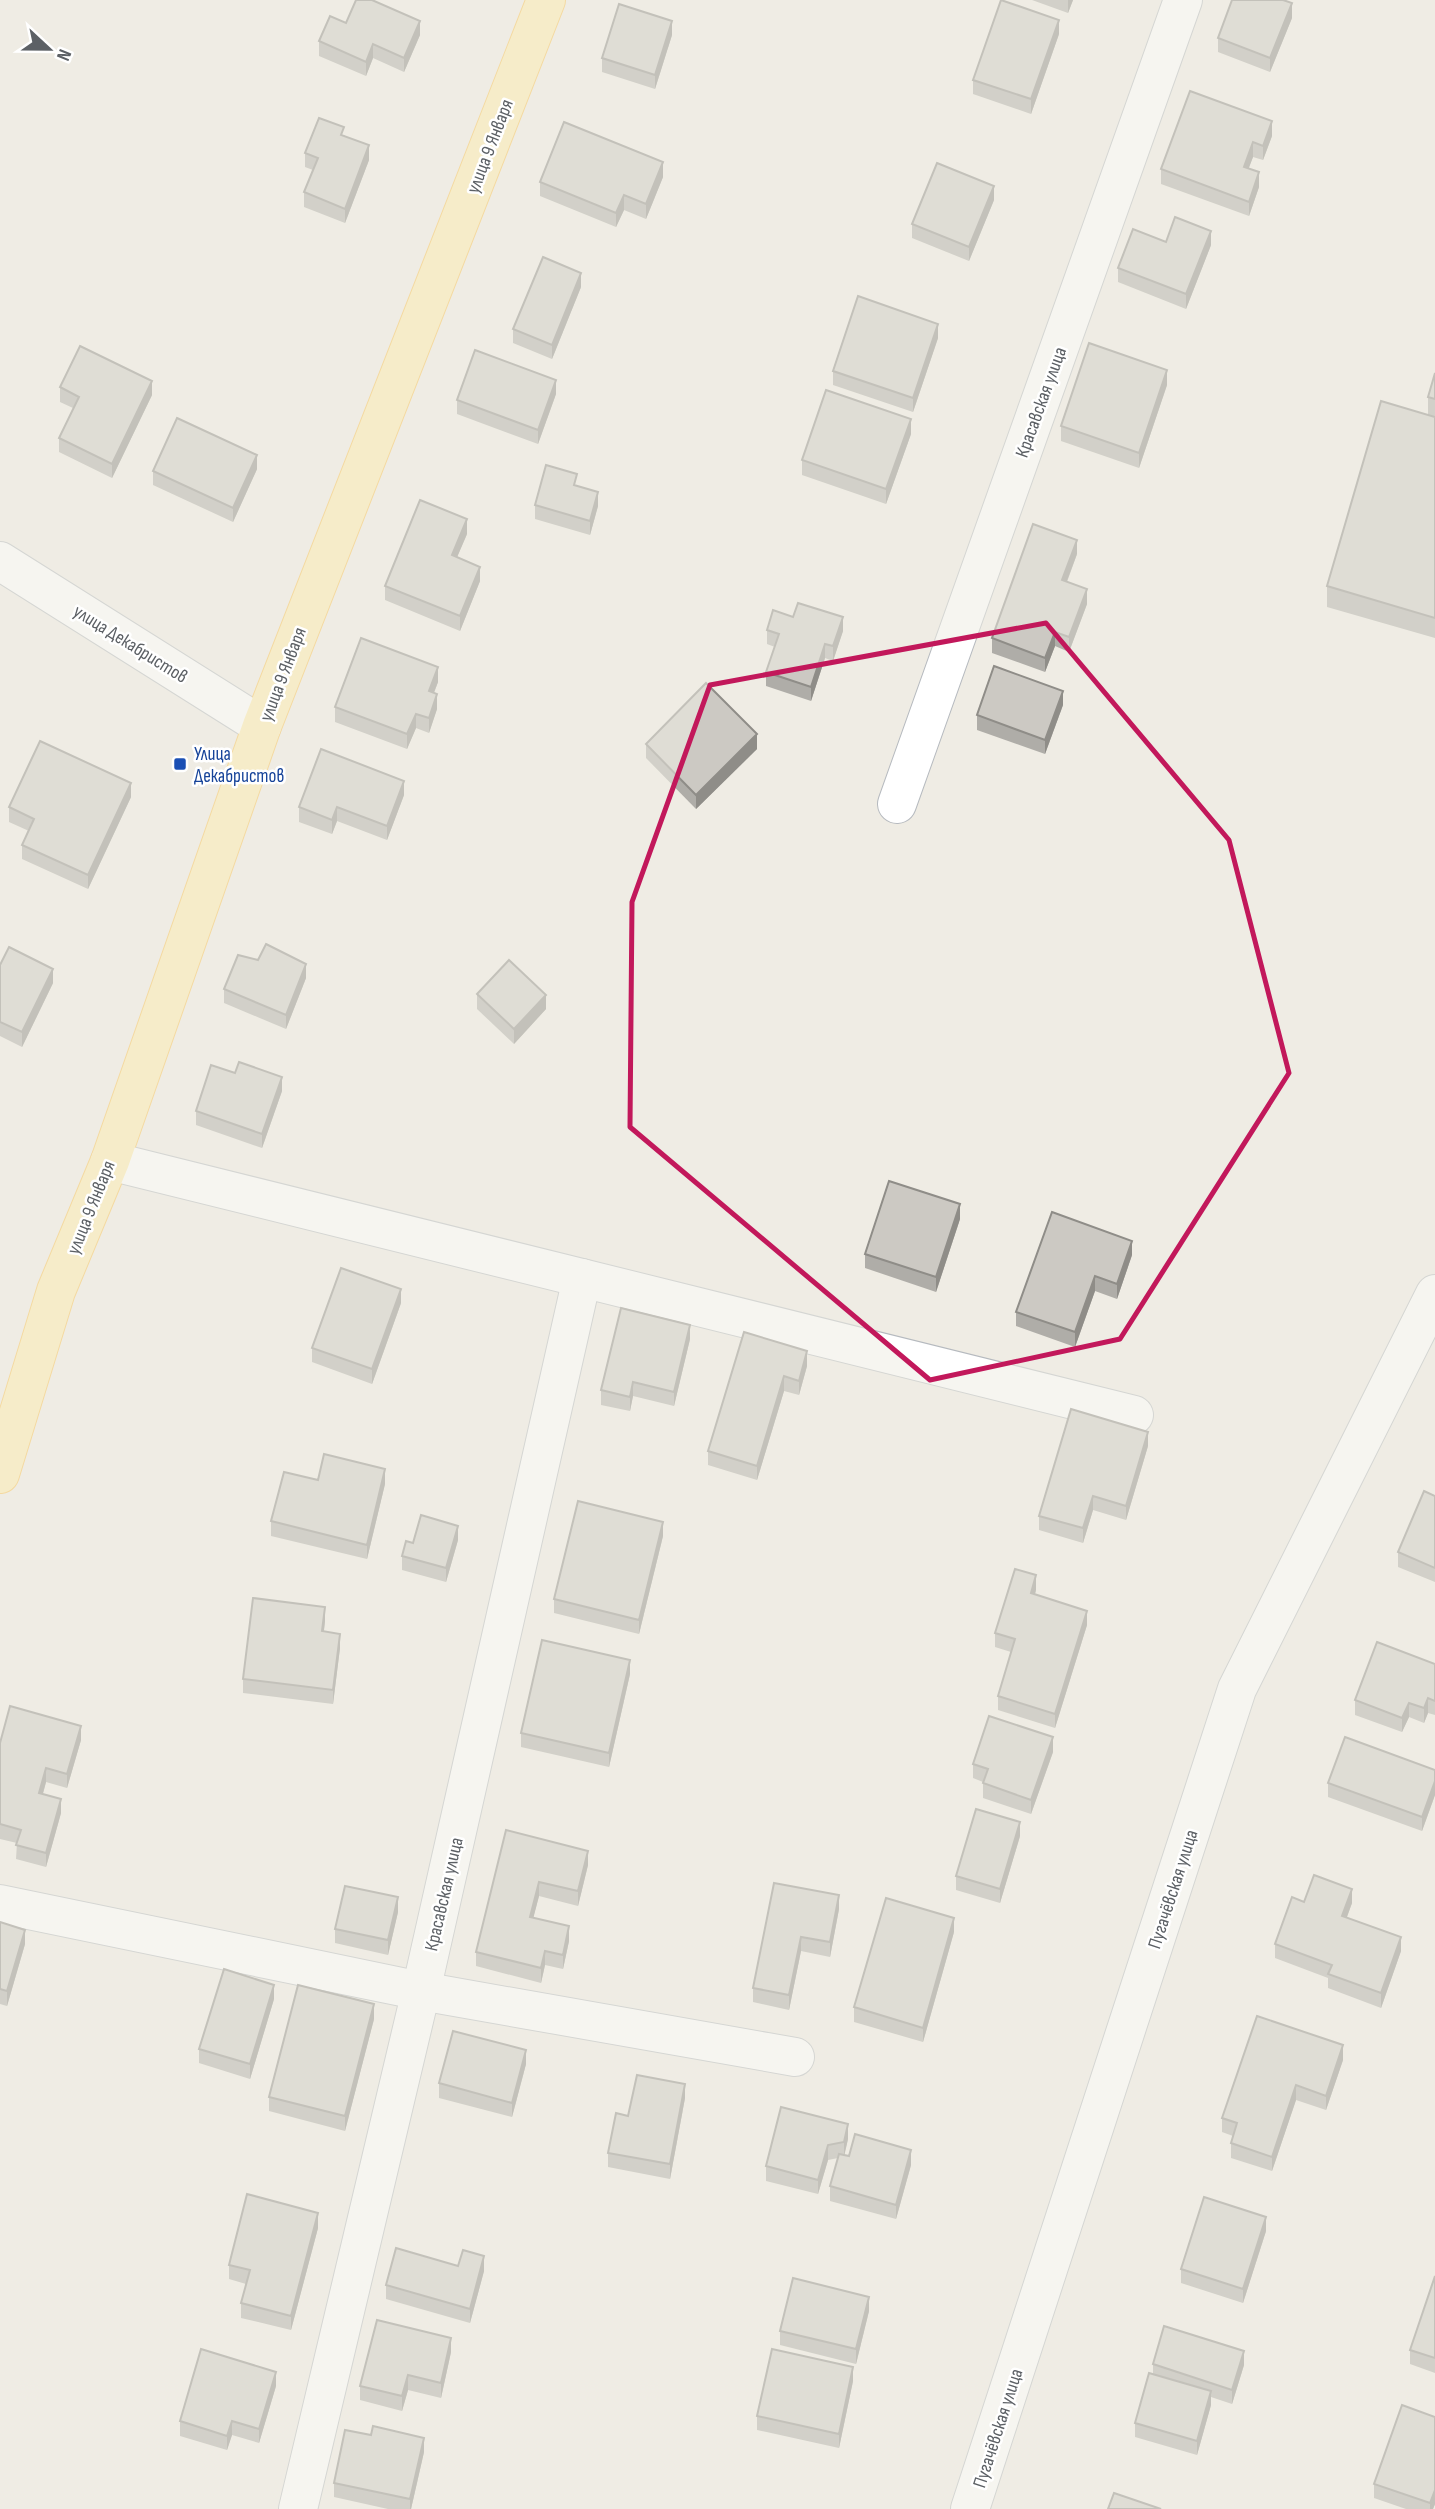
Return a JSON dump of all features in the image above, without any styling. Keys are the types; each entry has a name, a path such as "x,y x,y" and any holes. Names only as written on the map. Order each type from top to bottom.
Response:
{"main road":[{"name":"улица 9 Января","path":"0,1474 56,1291 110,1161 261,726 546,0"}],"street":[{"name":"Красавская улица","path":"897,804 1184,0"},
{"name":"улица Декабристов","path":"0,561 261,726"},
{"path":"110,1161 1134,1415"},
{"name":"Красавская улица","path":"298,2509 421,1991 582,1278"},
{"name":"Пугачёвская улица","path":"971,2509 1237,1689 1435,1294"},
{"path":"0,1904 421,1991 795,2057"}],"highlighted area":[{"path":"1046,623 1229,840 1289,1073 1120,1339 930,1380 630,1127 632,902 710,685"}],"building":[{"path":"356,0 372,0 420,21 404,58 373,44 366,62 319,41 330,16 346,23"},
{"path":"1001,0 1059,20 1031,99 973,80"},
{"path":"1232,0 1283,0 1292,3 1270,58 1218,38"},
{"path":"619,4 672,21 655,75 602,58"},
{"path":"1190,91 1272,121 1263,146 1253,142 1244,167 1259,172 1249,202 1161,169"},
{"path":"319,118 344,127 341,135 369,145 345,209 304,192 318,158 305,153"},
{"path":"564,122 663,162 646,204 624,195 616,213 540,182"},
{"path":"937,163 994,186 969,247 912,224"},
{"path":"1175,217 1211,231 1186,294 1118,268 1133,229 1166,242"},
{"path":"543,257 581,273 552,345 513,329"},
{"path":"858,296 938,324 913,398 833,371"},
{"path":"1089,343 1167,370 1139,453 1061,426"},
{"path":"80,346 152,381 112,464 59,438 79,397 60,387"},
{"path":"475,350 556,380 538,430 457,400"},
{"path":"1435,373 1435,399 1428,397"},
{"path":"826,390 911,419 886,489 802,460"},
{"path":"1381,401 1435,417 1435,618 1327,586"},
{"path":"177,418 257,455 233,508 153,471"},
{"path":"546,465 577,474 574,485 598,492 590,521 535,505"},
{"path":"420,500 467,519 452,555 480,567 460,616 385,586"},
{"path":"1033,524 1077,540 1062,580 1087,589 1069,637 1055,632 1045,658 992,638"},
{"path":"798,603 843,617 833,646 825,644 811,687 766,672 779,634 767,630 773,610 793,617"},
{"path":"361,638 438,667 429,691 437,694 429,718 416,714 407,734 335,707"},
{"path":"994,666 1063,691 1045,740 977,715"},
{"path":"706,683 757,734 696,795 646,744"},
{"path":"40,741 131,783 88,875 22,845 34,819 9,807"},
{"path":"321,749 404,781 387,826 337,807 332,820 299,807"},
{"path":"266,944 306,964 286,1015 224,989 238,955 258,960"},
{"path":"9,947 53,969 22,1032 0,1022 0,965"},
{"path":"509,960 546,995 514,1029 477,994"},
{"path":"239,1062 282,1077 262,1134 196,1111 211,1065 235,1073"},
{"path":"889,1181 960,1204 936,1277 865,1254"},
{"path":"1052,1212 1132,1241 1117,1284 1095,1276 1075,1332 1016,1312"},
{"path":"341,1268 401,1289 372,1369 312,1348"},
{"path":"621,1308 690,1325 674,1392 633,1382 630,1397 601,1390"},
{"path":"744,1332 807,1351 799,1381 784,1376 757,1466 708,1451"},
{"path":"1071,1409 1148,1432 1126,1506 1093,1496 1083,1528 1039,1516"},
{"path":"324,1454 385,1469 367,1545 271,1521 284,1472 318,1480"},
{"path":"1424,1491 1435,1496 1435,1568 1398,1552"},
{"path":"578,1501 663,1522 639,1620 554,1599"},
{"path":"421,1515 458,1526 446,1568 402,1556 406,1541 413,1543"},
{"path":"1015,1569 1036,1575 1031,1593 1087,1611 1055,1714 998,1696 1015,1639 995,1633"},
{"path":"253,1598 325,1607 322,1631 340,1634 333,1690 243,1679"},
{"path":"542,1640 630,1660 609,1753 521,1733"},
{"path":"1377,1642 1435,1664 1435,1701 1428,1698 1424,1708 1409,1703 1402,1718 1355,1700"},
{"path":"10,1706 81,1726 67,1774 46,1768 39,1793 61,1799 46,1853 16,1845 21,1830 0,1824 0,1743"},
{"path":"989,1716 1053,1737 1031,1800 983,1783 988,1769 973,1764"},
{"path":"1345,1737 1435,1770 1435,1781 1422,1817 1328,1783"},
{"path":"976,1809 1020,1822 1000,1889 956,1876"},
{"path":"506,1830 588,1851 578,1891 539,1882 530,1917 569,1926 563,1955 545,1951 541,1968 476,1952"},
{"path":"1314,1875 1352,1889 1342,1916 1401,1937 1381,1993 1328,1974 1332,1965 1275,1944 1292,1897 1304,1902"},
{"path":"774,1883 839,1895 830,1942 801,1937 789,1995 753,1988"},
{"path":"345,1886 398,1897 388,1940 335,1929"},
{"path":"886,1898 954,1918 923,2028 854,2007"},
{"path":"0,1922 25,1930 7,1991 0,1989"},
{"path":"224,1969 274,1985 250,2064 199,2049"},
{"path":"298,1985 374,2004 345,2116 269,2097"},
{"path":"1257,2016 1343,2045 1326,2096 1296,2085 1272,2157 1231,2143 1237,2123 1222,2118"},
{"path":"453,2031 526,2050 512,2103 439,2083"},
{"path":"637,2075 685,2084 670,2164 608,2153 616,2113 628,2116"},
{"path":"781,2107 848,2124 844,2142 828,2145 818,2180 766,2166"},
{"path":"855,2134 911,2150 896,2205 830,2186 839,2154 849,2156"},
{"path":"247,2194 318,2213 291,2316 241,2303 250,2270 229,2265"},
{"path":"1204,2197 1266,2217 1243,2289 1181,2269"},
{"path":"396,2248 458,2266 463,2250 484,2256 470,2309 386,2285"},
{"path":"1435,2276 1435,2358 1410,2350"},
{"path":"793,2278 869,2297 856,2349 780,2331"},
{"path":"377,2320 451,2338 441,2383 408,2375 402,2396 360,2386"},
{"path":"1164,2326 1244,2351 1232,2390 1153,2364"},
{"path":"201,2349 276,2372 259,2429 232,2421 227,2436 180,2421"},
{"path":"772,2349 853,2367 839,2434 757,2416"},
{"path":"1149,2373 1211,2391 1197,2441 1135,2423"},
{"path":"1402,2405 1435,2417 1435,2490 1430,2503 1374,2484"},
{"path":"373,2426 424,2438 410,2499 334,2483 345,2430 371,2435"},
{"path":"1114,2493 1161,2509 1108,2509"}],"place":[{"name":"Улица Декабристов","path":"180,764"}]}
